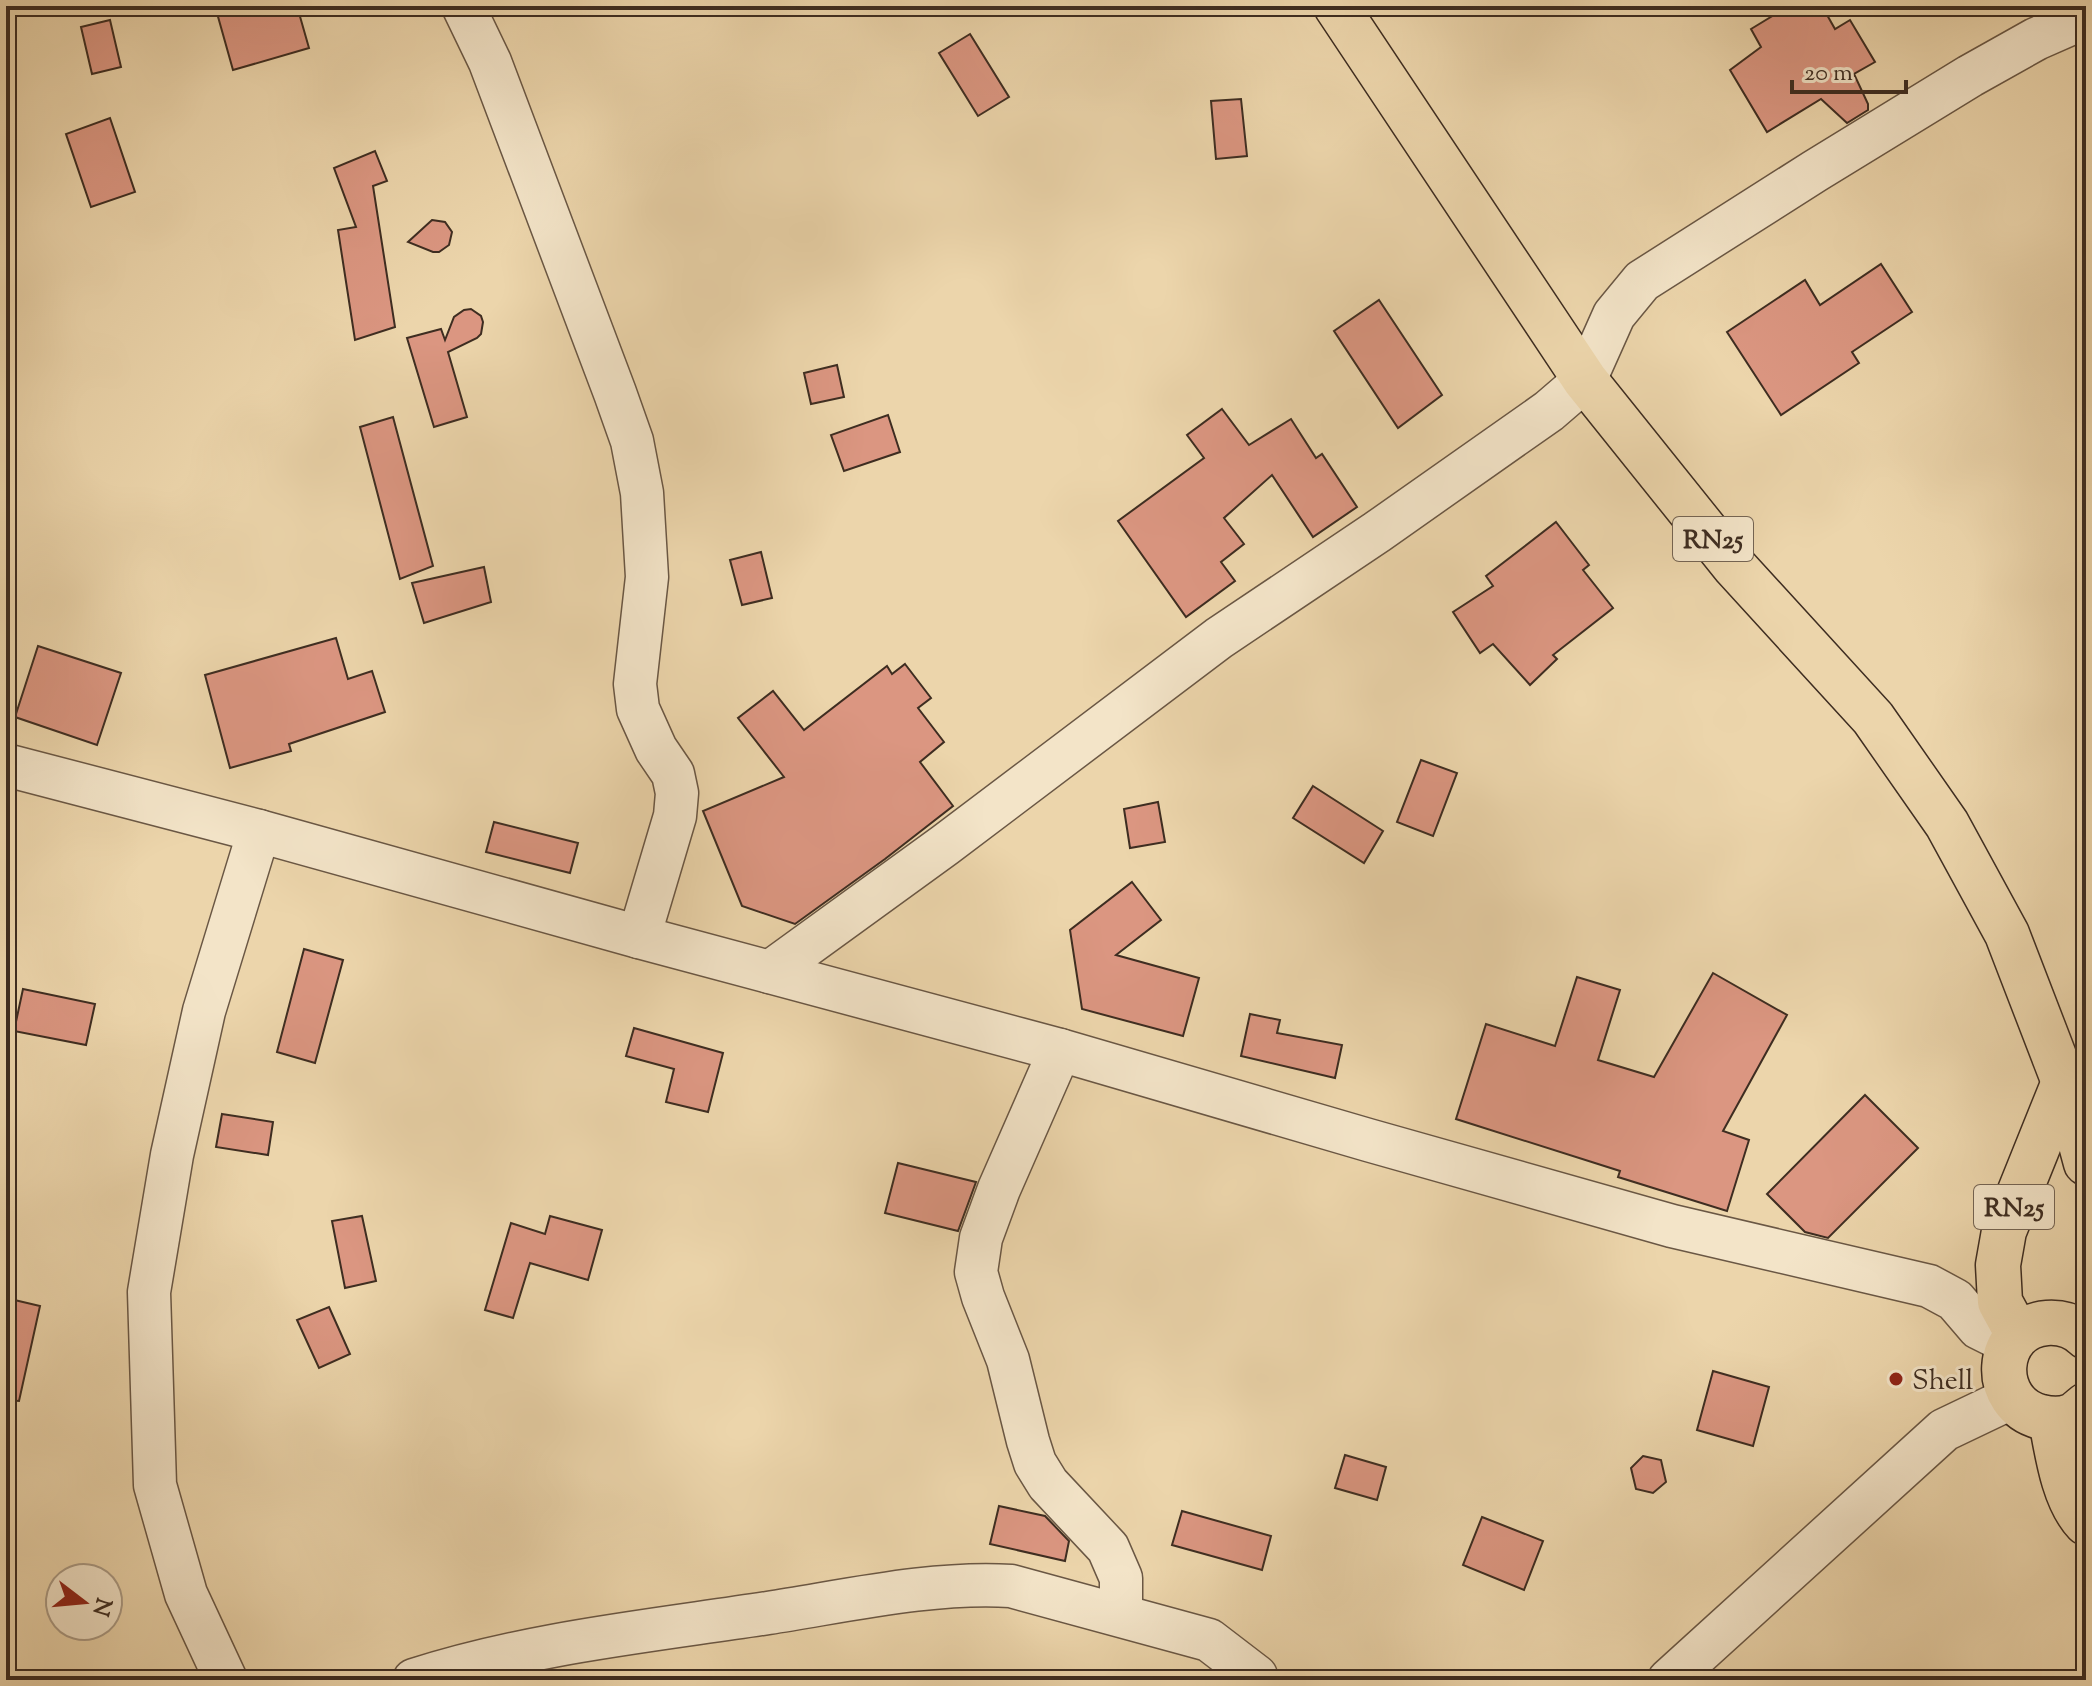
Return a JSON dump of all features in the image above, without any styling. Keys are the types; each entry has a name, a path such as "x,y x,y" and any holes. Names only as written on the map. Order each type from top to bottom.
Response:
{"main road":[{"name":"RN25","path":"1336,6 1585,380 1735,567 1873,718 1947,824 2007,934 2064,1082 2086,1163"},
{"name":"RN25","path":"2015,1339 2000,1302 1998,1265 2004,1231 2064,1082"},
{"path":"2086,1337 2079,1330 2059,1322 2037,1324 2015,1339 2004,1361 2004,1380 2011,1398 2028,1414 2068,1412 2061,1473 2079,1516 2086,1523"}],"street":[{"path":"463,6 490,62 615,393 632,441 642,493 647,577 635,684 638,709 656,749 673,774 677,793 675,816 639,937"},
{"path":"770,972 945,845 1219,638 1549,411 1585,380 1614,315 1642,281 1970,76 2036,39 2086,17"},
{"path":"6,765 1060,1050 1672,1226 1929,1286 1955,1300 1979,1328 2015,1339"},
{"path":"226,1680 186,1594 155,1485 149,1292 172,1155 204,1011 259,831"},
{"path":"1060,1050 999,1189 981,1238 976,1272 1008,1360 1035,1463 1048,1484 1108,1548 1121,1578 1121,1615"},
{"path":"1669,1680 1944,1430 2011,1398"},
{"path":"414,1680 492,1659 575,1643 897,1594 984,1585 1011,1586 1209,1640 1256,1676 1257,1680"}],"building":[{"path":"215,6 297,6 309,48 233,70"},
{"path":"1789,6 1822,6 1835,29 1850,20 1875,62 1854,74 1868,110 1847,123 1821,99 1767,132 1730,70 1761,47 1751,29"},
{"path":"110,20 121,67 92,74 81,27"},
{"path":"970,34 1009,97 978,116 939,53"},
{"path":"1241,99 1247,156 1216,159 1211,101"},
{"path":"110,118 135,192 91,207 66,134"},
{"path":"375,151 387,181 373,186 395,327 355,340 338,230 356,227 334,168"},
{"path":"432,220 445,222 452,232 449,245 439,252 408,242"},
{"path":"1881,264 1912,312 1852,352 1859,363 1781,415 1727,332 1805,280 1820,305"},
{"path":"1379,300 1442,395 1398,428 1334,331"},
{"path":"471,309 481,316 481,334 448,352 467,417 434,427 407,338 441,329 445,340 454,317"},
{"path":"837,365 844,397 811,404 804,373"},
{"path":"1222,409 1249,445 1291,419 1316,458 1322,454 1357,507 1313,537 1272,475 1224,518 1244,544 1221,562 1235,581 1186,617 1118,521 1204,458 1187,435"},
{"path":"888,415 900,452 844,471 831,435"},
{"path":"393,417 433,566 400,579 360,427"},
{"path":"1556,522 1589,565 1583,570 1613,608 1553,655 1557,659 1530,685 1493,644 1480,653 1453,612 1493,586 1486,576"},
{"path":"761,552 772,598 742,605 730,560"},
{"path":"484,567 491,602 424,623 412,583"},
{"path":"336,638 348,679 372,671 385,712 289,744 291,751 230,768 205,675"},
{"path":"38,646 121,673 97,745 15,717"},
{"path":"905,664 931,698 918,708 944,742 920,762 953,806 795,924 742,906 703,811 784,777 738,718 773,691 804,730 887,666 892,674"},
{"path":"1421,760 1457,773 1433,836 1397,822"},
{"path":"1313,786 1383,831 1364,863 1293,818"},
{"path":"1158,802 1165,842 1130,848 1124,809"},
{"path":"494,822 578,843 570,873 486,852"},
{"path":"1132,882 1161,920 1116,955 1199,978 1183,1036 1082,1009 1070,930"},
{"path":"304,949 343,960 315,1063 277,1052"},
{"path":"1713,973 1787,1015 1723,1131 1749,1140 1727,1211 1618,1177 1620,1171 1456,1119 1486,1024 1555,1046 1577,977 1620,990 1598,1060 1654,1077"},
{"path":"23,989 95,1004 86,1045 14,1031"},
{"path":"1250,1014 1280,1020 1277,1033 1342,1045 1335,1078 1241,1056"},
{"path":"634,1028 723,1053 708,1112 666,1102 674,1069 626,1056"},
{"path":"1865,1095 1918,1148 1828,1238 1805,1232 1767,1194"},
{"path":"222,1114 273,1122 268,1155 216,1147"},
{"path":"898,1163 976,1182 958,1231 885,1213"},
{"path":"362,1216 376,1281 345,1288 332,1221"},
{"path":"550,1216 602,1230 588,1280 530,1263 513,1318 485,1310 511,1223 545,1234"},
{"path":"6,1298 40,1306 19,1401 6,1400"},
{"path":"329,1307 350,1354 319,1368 297,1320"},
{"path":"1713,1371 1769,1387 1753,1446 1697,1430"},
{"path":"1345,1455 1386,1467 1377,1500 1335,1488"},
{"path":"1643,1456 1661,1460 1666,1482 1653,1493 1636,1489 1631,1468"},
{"path":"999,1506 1045,1516 1069,1541 1065,1561 990,1544"},
{"path":"1182,1511 1271,1536 1262,1570 1172,1545"},
{"path":"1482,1517 1543,1541 1524,1590 1463,1565"}],"place":[{"name":"Shell","path":"1896,1379"}]}
